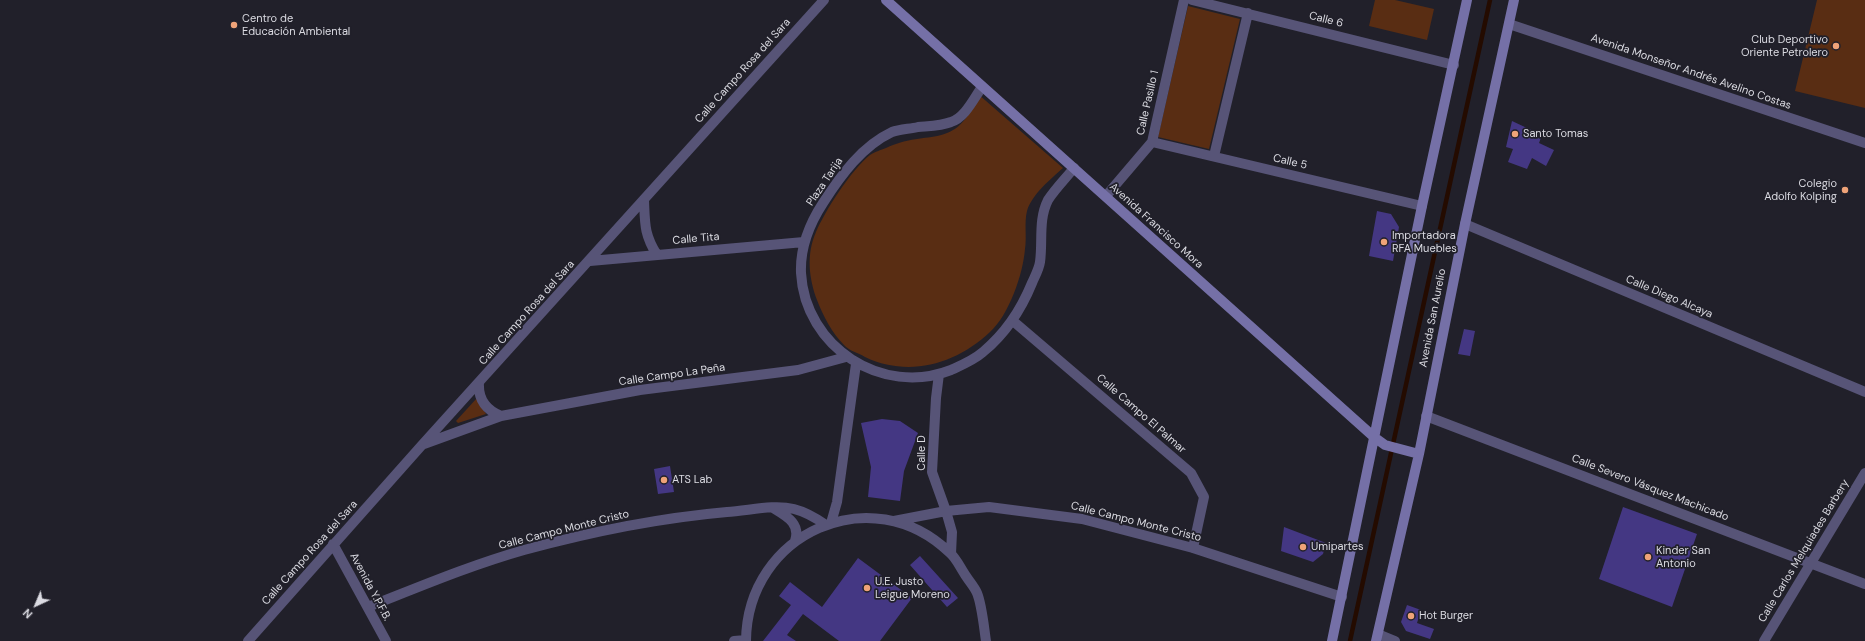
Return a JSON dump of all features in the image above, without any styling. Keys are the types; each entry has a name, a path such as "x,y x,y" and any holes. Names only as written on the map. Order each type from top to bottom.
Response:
{"main road":[{"name":"Avenida Francisco Mora","path":"886,0 1374,437 1385,445 1419,454"},
{"path":"1332,641 1422,206 1467,0"},
{"name":"Avenida San Aurelio","path":"1377,638 1419,454 1465,224 1514,0"}],"street":[{"name":"Calle Campo Rosa del Sara","path":"248,641 333,544 824,0"},
{"name":"Calle Pasillo 1","path":"1106,196 1152,142 1184,0"},
{"name":"Calle 6","path":"1192,0 1216,2 1248,13 1454,65"},
{"path":"1214,156 1248,13"},
{"name":"Avenida Monseñor Andrés Avelino Costas","path":"1509,24 1865,143"},
{"name":"Plaza Tarija","path":"982,86 962,115 953,122 895,131 880,138 861,152 823,204 804,242 801,273 807,304 822,332 846,357 856,364 880,374 914,378 939,374 962,366 983,352 1014,321 1040,264 1041,220 1049,200 1074,168"},
{"name":"Calle 5","path":"1152,142 1422,206"},
{"path":"644,200 644,226 648,241 657,255"},
{"name":"Calle Diego Alcaya","path":"1465,224 1865,392"},
{"name":"Calle Tita","path":"590,261 804,242"},
{"name":"Calle Campo El Palmar","path":"1014,321 1191,473 1204,497 1193,548"},
{"name":"Calle Campo La Peña","path":"422,445 501,416 640,390 798,370 846,357"},
{"path":"828,524 837,502 856,364"},
{"name":"Calle D","path":"939,374 936,398 932,472 952,532 951,554"},
{"path":"479,383 479,390 484,404 494,413 501,416"},
{"name":"Calle Severo Vásquez Machicado","path":"1426,416 1812,562 1865,584"},
{"name":"Calle Carlos Melquiades Barbery","path":"1764,641 1865,473"},
{"name":"Calle Campo Monte Cristo","path":"894,521 946,511 989,507 1082,519 1193,548 1342,597"},
{"path":"773,508 793,522 797,533 795,541"},
{"name":"Calle Campo Monte Cristo","path":"368,607 451,574 524,550 591,534 689,516 773,508 792,509 810,514 828,524"},
{"path":"734,641 746,640 751,602 768,568 795,541 810,531 828,524 862,518 894,521 925,534 951,554 977,594 987,641"},
{"name":"Avenida Y.P.F.B.","path":"333,544 386,641"},
{"path":"1377,638 1395,641"}],"shaded area":[{"path":"1375,0 1395,0 1434,9 1427,40 1369,26"},
{"name":"Club Deportivo Oriente Petrolero","path":"1817,0 1865,0 1865,108 1795,91"},
{"path":"1188,6 1240,19 1209,149 1158,137"},
{"path":"978,94 1063,168 1037,193 1029,205 1026,220 1026,244 1024,259 1014,294 997,325 990,332 977,343 947,360 915,367 882,363 865,357 846,347 840,340 828,324 817,300 812,284 810,266 811,249 816,232 839,191 855,170 870,155 901,142 940,135 951,131 961,124 970,112"},
{"path":"477,398 486,414 458,423 456,421"}],"building":[{"path":"1512,121 1542,135 1539,143 1554,150 1546,166 1532,158 1527,169 1508,162 1513,149 1506,147"},
{"name":"Importadora RFA Muebles","path":"1377,211 1391,214 1399,227 1393,261 1369,256"},
{"path":"1464,329 1475,331 1470,356 1458,354"},
{"path":"882,419 900,421 918,433 904,471 900,501 868,497 871,467 861,423"},
{"name":"ATS Lab","path":"670,466 674,492 658,494 654,469"},
{"name":"Kinder San Antonio","path":"1623,507 1697,534 1672,607 1599,579"},
{"name":"Umipartes","path":"1284,527 1326,543 1323,554 1313,562 1281,551"},
{"path":"920,556 958,598 947,607 910,565"},
{"path":"858,558 912,598 880,641 839,641 803,614 787,635 796,641 763,641 791,605 779,596 790,582 822,607"},
{"name":"Hot Burger","path":"1407,605 1421,610 1417,623 1434,629 1430,639 1406,631 1401,622"}],"waterway":[{"path":"1350,641 1490,0"}],"place":[{"name":"Centro de Educación Ambiental","path":"234,25"},
{"name":"Club Deportivo Oriente Petrolero","path":"1836,46"},
{"name":"Santo Tomas","path":"1515,134"},
{"name":"Colegio Adolfo Kolping","path":"1845,190"},
{"name":"Importadora RFA Muebles","path":"1384,242"},
{"name":"ATS Lab","path":"664,480"},
{"name":"Umipartes","path":"1303,547"},
{"name":"Kinder San Antonio","path":"1648,557"},
{"name":"U.E. Justo Leigue Moreno","path":"867,588"},
{"name":"Hot Burger","path":"1411,616"}]}
